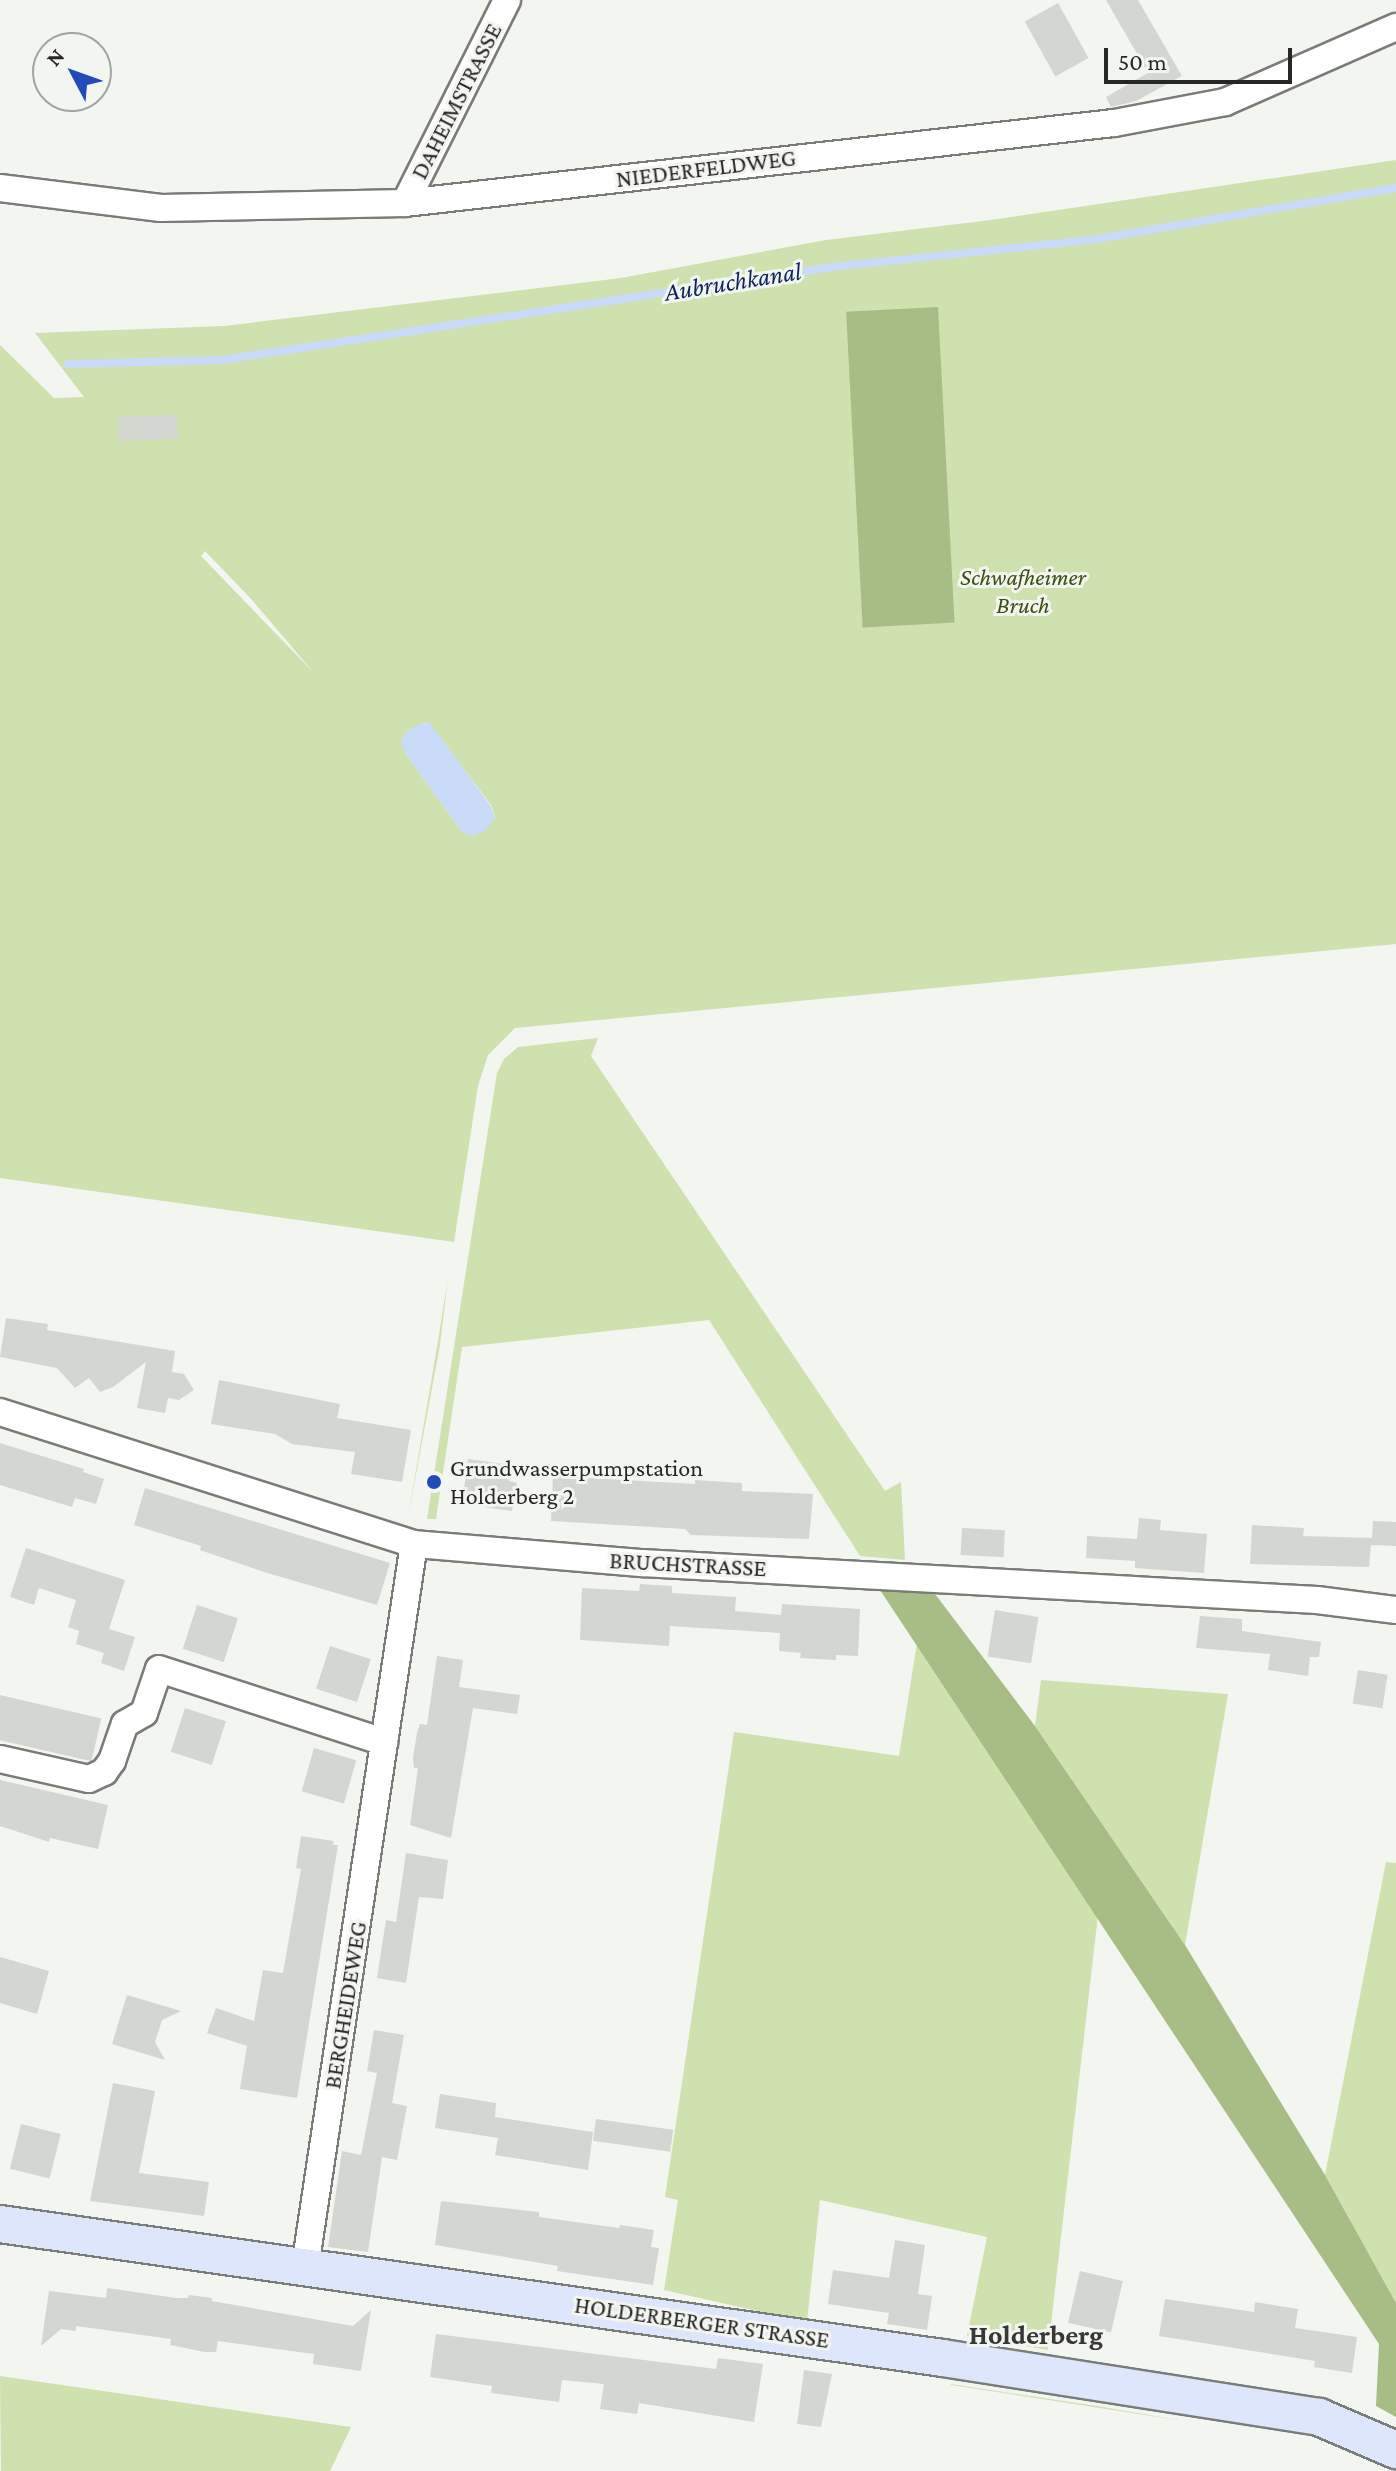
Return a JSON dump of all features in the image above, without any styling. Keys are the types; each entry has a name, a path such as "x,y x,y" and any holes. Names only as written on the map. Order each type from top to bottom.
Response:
{"main road":[{"name":"HOLDERBERGER STRASSE","path":"0,2224 928,2355 1319,2417 1396,2450"}],"street":[{"name":"DAHEIMSTRASSE","path":"405,203 507,0"},
{"name":"NIEDERFELDWEG","path":"0,188 161,208 405,203 1114,123 1225,102 1396,27"},
{"name":"BRUCHSTRASSE","path":"0,1412 414,1544 642,1563 1303,1599 1396,1610"},
{"name":"BERGHEIDEWEG","path":"305,2267 414,1544"},
{"path":"0,1759 89,1779 104,1772 112,1761 125,1724 144,1713 159,1669 384,1742"}],"green space":[{"name":"Schwafheimer Bruch","path":"1396,160 1396,944 515,1028 488,1055 478,1086 454,1242 0,1178 0,345 54,398 84,397 35,333 224,326 621,278 826,240 991,220","holes":["205,551 253,601 314,673 201,556","429,723 491,805 495,818 474,836 463,833 405,753 419,724"]},
{"path":"938,307 955,623 863,627 846,312"},
{"path":"598,1038 591,1056 885,1491 901,1482 905,1560 860,1556 709,1320 462,1347 436,1519 427,1519 497,1073 504,1059 518,1047"},
{"path":"448,1278 440,1345 407,1523 437,1347"},
{"path":"874,1581 929,1586 1035,1726 1185,1945 1325,2175 1396,2303 1396,2417 1376,2406 1379,2344"},
{"path":"917,1643 1098,1915 1048,2350 967,2336 987,2237 820,2200 807,2322 664,2290 678,2200 665,2197 734,1732 899,1756"},
{"path":"1041,1680 1228,1694 1185,1945 1035,1726"},
{"path":"1386,1862 1396,1863 1396,2303 1325,2175"},
{"path":"0,2376 351,2427 330,2471 1,2471"},
{"path":"951,2385 1103,2407 1184,2421"}],"water":[{"path":"430,723 490,805 495,818 486,830 474,836 463,833 405,753 401,740 407,731 419,724"}],"building":[{"path":"1106,0 1138,0 1182,76 1136,101 1111,107 1106,97 1148,73"},
{"path":"1058,3 1089,58 1055,77 1025,21"},
{"path":"177,415 178,439 119,441 118,417"},
{"path":"6,1318 48,1324 47,1330 175,1351 172,1372 184,1374 194,1390 179,1400 168,1398 165,1413 137,1408 146,1362 113,1387 100,1392 89,1378 75,1388 57,1368 0,1357"},
{"path":"219,1380 340,1404 337,1418 411,1430 402,1482 351,1474 355,1452 292,1444 275,1434 211,1424"},
{"path":"0,1443 84,1469 83,1472 104,1479 96,1504 75,1498 72,1507 0,1485"},
{"path":"468,1459 512,1465 509,1481 517,1483 512,1511 462,1504"},
{"path":"553,1476 695,1484 695,1480 742,1483 742,1491 813,1494 809,1539 691,1535 685,1529 551,1521"},
{"path":"145,1488 390,1563 377,1605 264,1572 200,1550 201,1546 134,1525"},
{"path":"1139,1518 1161,1520 1160,1530 1207,1534 1204,1573 1135,1568 1135,1561 1086,1558 1087,1536 1137,1539"},
{"path":"1373,1521 1396,1522 1396,1546 1371,1545 1369,1567 1250,1564 1252,1525 1304,1528 1303,1536 1372,1538"},
{"path":"962,1528 1005,1530 1004,1557 961,1555"},
{"path":"26,1548 125,1580 109,1629 135,1637 124,1671 101,1663 104,1653 76,1644 79,1631 68,1627 76,1600 39,1588 34,1605 10,1597"},
{"path":"640,1584 672,1586 672,1593 736,1597 735,1611 781,1615 782,1604 860,1609 858,1656 836,1655 836,1660 800,1658 801,1653 779,1651 780,1633 670,1626 669,1646 580,1640 582,1588 639,1591"},
{"path":"197,1605 238,1618 224,1662 183,1649"},
{"path":"995,1610 1038,1617 1031,1663 988,1656"},
{"path":"1200,1616 1242,1619 1242,1631 1321,1642 1319,1657 1310,1657 1308,1676 1268,1670 1270,1654 1196,1648"},
{"path":"330,1646 371,1659 357,1702 316,1689"},
{"path":"437,1656 463,1660 459,1687 520,1695 517,1714 473,1708 451,1838 410,1825 418,1768 414,1768 413,1757 420,1724 427,1725"},
{"path":"1358,1670 1388,1675 1382,1708 1353,1704"},
{"path":"0,1695 101,1718 91,1761 0,1740"},
{"path":"185,1708 226,1721 212,1765 171,1752"},
{"path":"314,1748 356,1760 344,1803 302,1791"},
{"path":"0,1780 108,1805 98,1849 50,1838 49,1842 0,1826"},
{"path":"301,1836 334,1841 333,1845 338,1845 297,2098 240,2089 247,2046 207,2033 216,2008 254,2021 263,1970 283,1973 301,1869 296,1868"},
{"path":"406,1853 448,1860 443,1899 419,1897 406,1983 377,1978 386,1920 396,1922"},
{"path":"0,1957 49,1971 37,2014 0,2003"},
{"path":"127,1995 181,2011 162,2020 155,2042 165,2060 112,2044"},
{"path":"374,2030 404,2035 392,2103 407,2106 397,2160 382,2157 368,2252 328,2247 342,2151 361,2155 377,2073 367,2071"},
{"path":"113,2083 155,2091 139,2173 209,2182 204,2216 90,2201"},
{"path":"440,2094 496,2103 495,2117 593,2132 588,2170 495,2155 498,2138 435,2128"},
{"path":"596,2119 673,2130 670,2152 593,2141"},
{"path":"21,2124 61,2134 50,2179 10,2169"},
{"path":"441,2201 539,2212 539,2217 619,2228 620,2225 654,2230 651,2247 659,2248 653,2285 557,2271 558,2266 435,2245"},
{"path":"895,2240 925,2245 918,2294 932,2296 927,2330 887,2324 889,2313 828,2304 833,2270 889,2278"},
{"path":"1080,2271 1123,2281 1111,2333 1068,2323"},
{"path":"107,2288 176,2298 188,2298 189,2295 212,2298 212,2301 353,2326 371,2310 361,2371 313,2364 314,2354 218,2341 216,2352 205,2352 170,2345 171,2339 76,2326 76,2331 61,2329 41,2346 49,2291 106,2298"},
{"path":"1165,2299 1254,2312 1255,2302 1298,2309 1295,2328 1357,2337 1352,2373 1314,2367 1315,2361 1159,2336"},
{"path":"436,2334 716,2369 718,2358 763,2364 754,2422 639,2403 637,2414 600,2409 604,2384 562,2380 559,2402 491,2393 492,2386 430,2377"},
{"path":"804,2370 832,2374 821,2427 797,2424"}],"waterway":[{"name":"Aubruchkanal","path":"68,364 222,360 832,267 1091,240 1396,188"}],"place":[{"name":"Grundwasserpumpstation Holderberg 2","path":"434,1482"}],"district":[{"name":"Holderberg","path":"1036,2335"}]}
